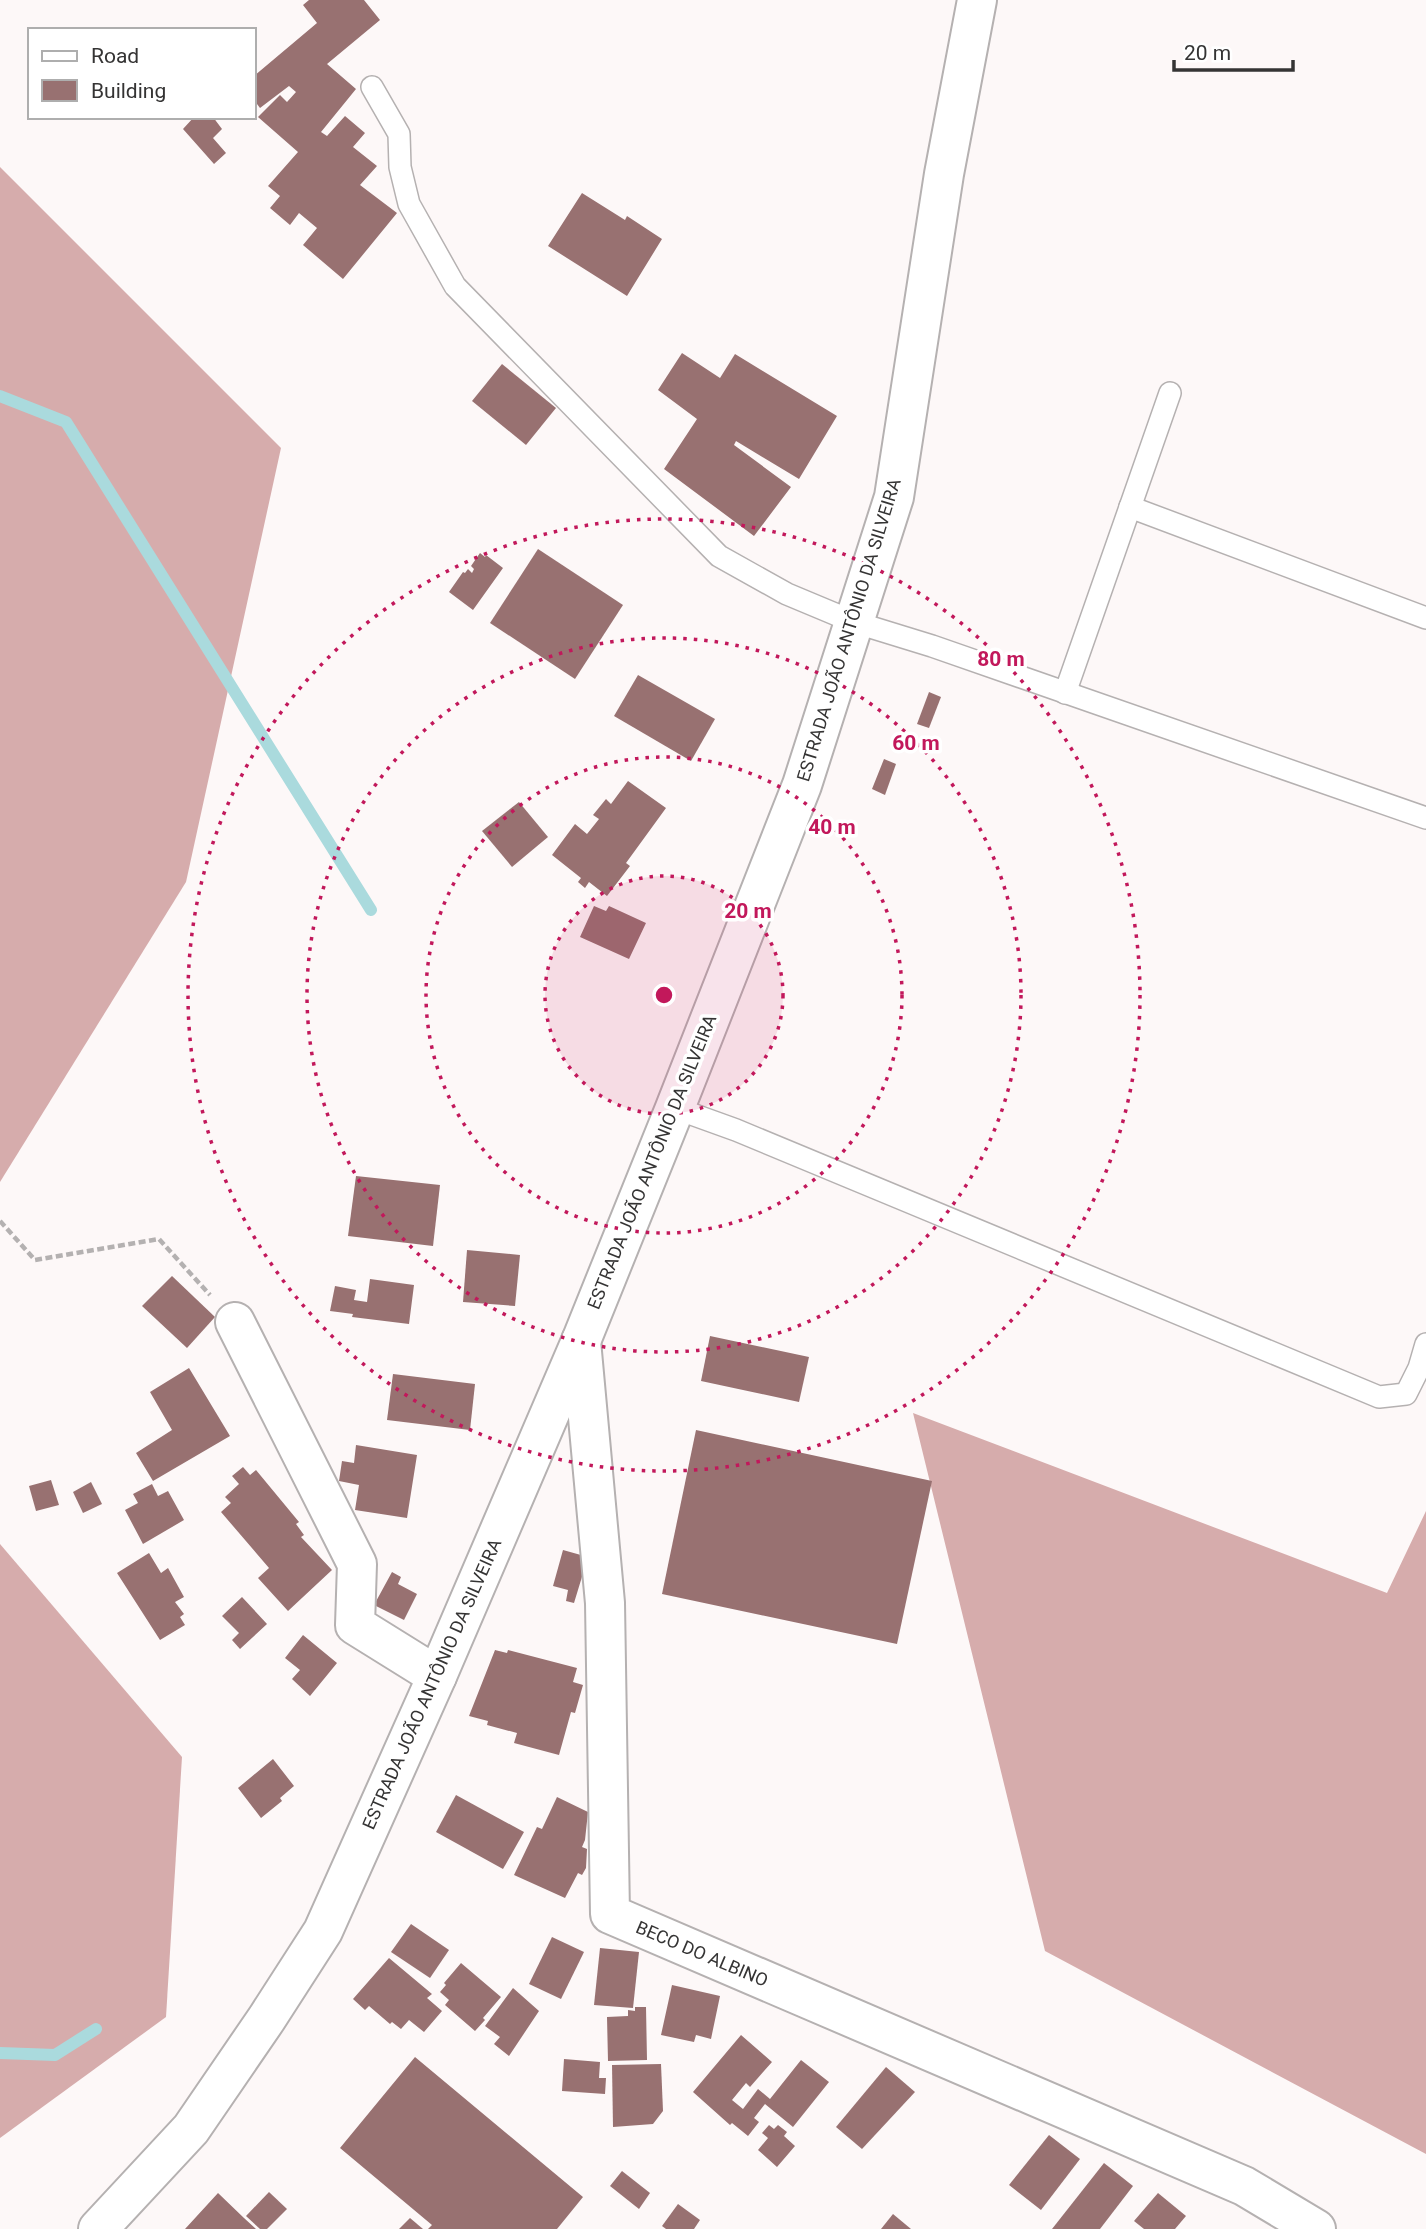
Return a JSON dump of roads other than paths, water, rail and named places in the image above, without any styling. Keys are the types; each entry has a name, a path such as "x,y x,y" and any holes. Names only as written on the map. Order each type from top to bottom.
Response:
{"main road":[{"name":"ESTRADA JOÃO ANTÔNIO DA SILVEIRA","path":"98,2229 191,2129 323,1931 437,1676 581,1341 675,1108 802,785 894,497 944,174 977,0"},
{"path":"235,1322 357,1564 355,1625 437,1676"},
{"name":"BECO DO ALBINO","path":"581,1341 605,1603 610,1914 1244,2186 1316,2229"}],"lane":[{"path":"372,88 399,134 400,167 409,204 455,286 719,556 787,594 854,622 1426,818"},
{"path":"1065,693 1170,393"},
{"path":"1130,508 1426,618"},
{"path":"675,1108 736,1130 1379,1397 1406,1394 1419,1368 1426,1344"}],"waterway":[{"path":"0,396 66,422 371,910"},
{"path":"0,2053 55,2055 96,2029"}]}
